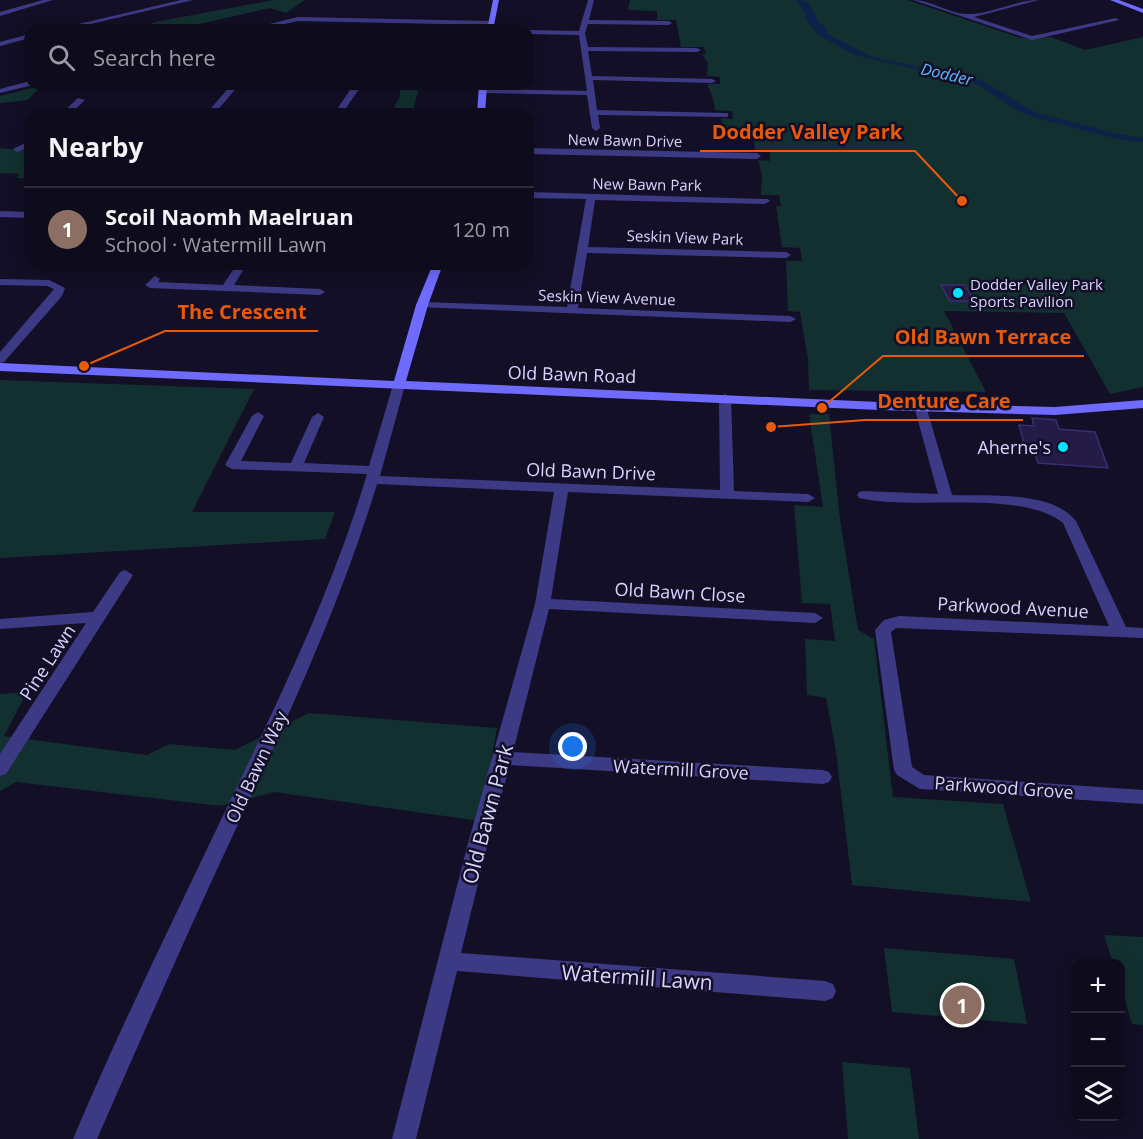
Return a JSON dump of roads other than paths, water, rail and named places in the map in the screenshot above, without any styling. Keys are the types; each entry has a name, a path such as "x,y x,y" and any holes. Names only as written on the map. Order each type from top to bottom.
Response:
{"main road":[{"path":"492,24 496,0"},
{"path":"1113,0 1143,11"},
{"path":"481,108 483,90"},
{"path":"399,385 422,305 436,270"},
{"name":"Old Bawn Road","path":"0,367 920,406 1076,411 1143,404"}],"street":[{"path":"0,15 50,0"},
{"path":"151,0 162,5"},
{"path":"81,24 190,0"},
{"path":"591,0 582,33 596,128"},
{"path":"916,0 1032,38 1116,20"},
{"path":"965,17 1036,0"},
{"path":"275,24 298,19 443,24"},
{"path":"584,22 669,23"},
{"path":"534,32 582,33"},
{"path":"0,44 24,38"},
{"path":"585,49 697,51"},
{"path":"590,78 712,81"},
{"path":"0,91 24,85"},
{"path":"215,108 231,90"},
{"path":"342,108 354,90"},
{"path":"526,90 590,93"},
{"path":"72,108 81,100"},
{"path":"595,112 725,115"},
{"path":"17,149 24,146"},
{"name":"New Bawn Drive","path":"534,151 757,156"},
{"name":"New Bawn Park","path":"534,195 765,201"},
{"path":"572,311 591,198"},
{"path":"0,214 24,214"},
{"name":"Seskin View Park","path":"582,250 786,255"},
{"path":"226,289 238,270"},
{"path":"155,279 150,285 320,292"},
{"path":"0,282 49,283 60,288 58,294 0,359"},
{"name":"Seskin View Avenue","path":"422,305 790,320"},
{"name":"Old Bawn Way","path":"85,1139 300,673 352,543 399,385"},
{"path":"724,398 728,495"},
{"path":"920,406 946,497"},
{"name":"Old Bawn Drive","path":"258,416 232,465 562,488 808,498"},
{"path":"296,468 318,417"},
{"name":"Old Bawn Park","path":"404,1139 477,848 543,604 562,488"},
{"path":"864,495 1024,502 1056,511 1069,521 1120,632"},
{"name":"Pine Lawn","path":"0,769 125,575"},
{"name":"Old Bawn Close","path":"543,604 815,618"},
{"path":"0,624 99,617"},
{"name":"Parkwood Avenue","path":"883,630 899,621 1143,633"},
{"name":"Parkwood Grove","path":"883,630 903,771 920,782 1143,796"},
{"name":"Watermill Grove","path":"503,758 823,777"},
{"name":"Watermill Lawn","path":"449,961 825,991"}],"water":[{"name":"Dodder","path":"796,0 803,1 810,6 817,19 827,28 826,32 831,36 873,57 983,81 1034,112 1117,134 1143,138 1143,142 1122,140 1036,118 1018,111 977,84 855,55 820,36 807,22 804,11"}],"place":[{"name":"Dodder Valley Park","path":"962,201"},
{"name":"Dodder Valley Park Sports Pavilion","path":"958,293"},
{"name":"The Crescent","path":"84,366"},
{"name":"Old Bawn Terrace","path":"822,408"},
{"name":"Denture Care","path":"771,427"},
{"name":"Aherne's","path":"1063,447"},
{"name":"Scoil Naomh Maelruan","path":"962,1005"}]}
